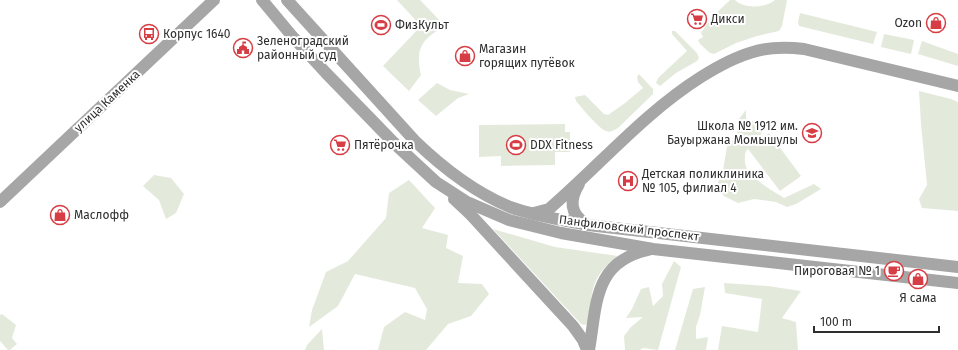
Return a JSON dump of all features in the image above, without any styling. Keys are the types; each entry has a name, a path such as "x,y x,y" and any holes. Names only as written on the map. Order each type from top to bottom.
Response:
{"main road":[{"name":"улица Каменка","path":"0,202 214,0"},
{"name":"Панфиловский проспект","path":"262,0 292,36 337,84 396,145 436,182 467,202 509,220 561,234 654,249 958,283"},
{"name":"Панфиловский проспект","path":"286,0 427,153 479,192 511,207 531,213 588,225 958,267"},
{"path":"531,213 549,208 668,100 712,70 754,51 787,47 804,49 958,86"},
{"path":"582,178 575,190 573,208 578,220 588,225"},
{"path":"436,182 471,215 549,299 580,334 588,350"},
{"path":"588,350 598,296 601,284 606,276 617,264 627,257 654,249"}],"shaded area":[{"path":"397,0 420,0 445,26 431,35 422,45 419,58 421,75 409,91 383,66 421,26"},
{"path":"730,0 735,0 743,5 760,6 771,3 775,0 787,0 782,26 779,31 736,43 714,54 710,53 700,44 698,40 703,37 701,33 712,17"},
{"path":"800,13 877,32 873,44 799,26 798,22"},
{"path":"672,31 675,31 697,53 699,58 697,61 676,73 660,86 656,83 658,78 687,51 672,34"},
{"path":"884,34 914,40 911,54 881,47"},
{"path":"922,41 958,54 958,66 918,54"},
{"path":"639,74 653,89 653,94 618,128 612,131 606,131 599,126 590,118 576,101 575,97 585,95 604,114 608,115 643,88 638,82 637,77"},
{"path":"437,83 450,90 469,94 458,98 436,116 418,100"},
{"path":"919,91 958,102 958,211 922,208 919,199 927,185"},
{"path":"746,110 746,121 754,121 763,129 759,139 755,143 769,133 801,176 780,191 748,149 745,154 745,164 753,176 784,198 814,184 821,189 796,204 787,207 776,202 754,199 738,203 724,196 716,187 723,170 727,147 737,135 738,120"},
{"path":"565,124 565,132 570,132 570,152 555,152 555,165 501,166 501,156 479,157 479,125"},
{"path":"154,175 171,178 184,194 176,213 166,219 159,200 143,186"},
{"path":"409,180 435,208 422,228 448,235 446,248 463,256 458,283 482,284 489,294 471,316 448,324 426,350 378,350 384,327 405,312 425,320 427,309 415,288 355,274 338,306 309,327 312,310 326,272 348,261 386,218 389,193"},
{"path":"493,229 555,247 618,256 602,270 594,284 588,324 581,324"},
{"path":"674,261 681,267 658,350 643,348 640,350 625,350 624,336 631,327 643,317 626,318 641,289 649,287 653,306 663,296 662,284"},
{"path":"724,283 768,286 801,291 782,318 796,322 798,350 718,350 722,326 758,332 762,299 725,293"},
{"path":"705,287 700,315 696,327 696,339 708,337 706,350 675,350 693,289"},
{"path":"2,314 16,325 12,338 17,344 10,350 8,350 0,341 0,315"},
{"path":"322,329 324,350 305,350 307,345"}],"place":[{"name":"Дикси","path":"697,19"},
{"name":"Ozon","path":"936,23"},
{"name":"ФизКульт","path":"381,25"},
{"name":"Корпус 1640","path":"149,34"},
{"name":"Зеленоградский районный суд","path":"243,48"},
{"name":"Магазин горящих путёвок","path":"465,56"},
{"name":"Школа № 1912 им. Бауыржана Момышулы","path":"812,133"},
{"name":"Пятёрочка","path":"340,145"},
{"name":"DDX Fitness","path":"516,145"},
{"name":"Детская поликлиника № 105, филиал 4","path":"628,181"},
{"name":"Маслофф","path":"60,215"},
{"name":"Пироговая № 1","path":"894,271"},
{"name":"Я сама","path":"918,279"}]}
